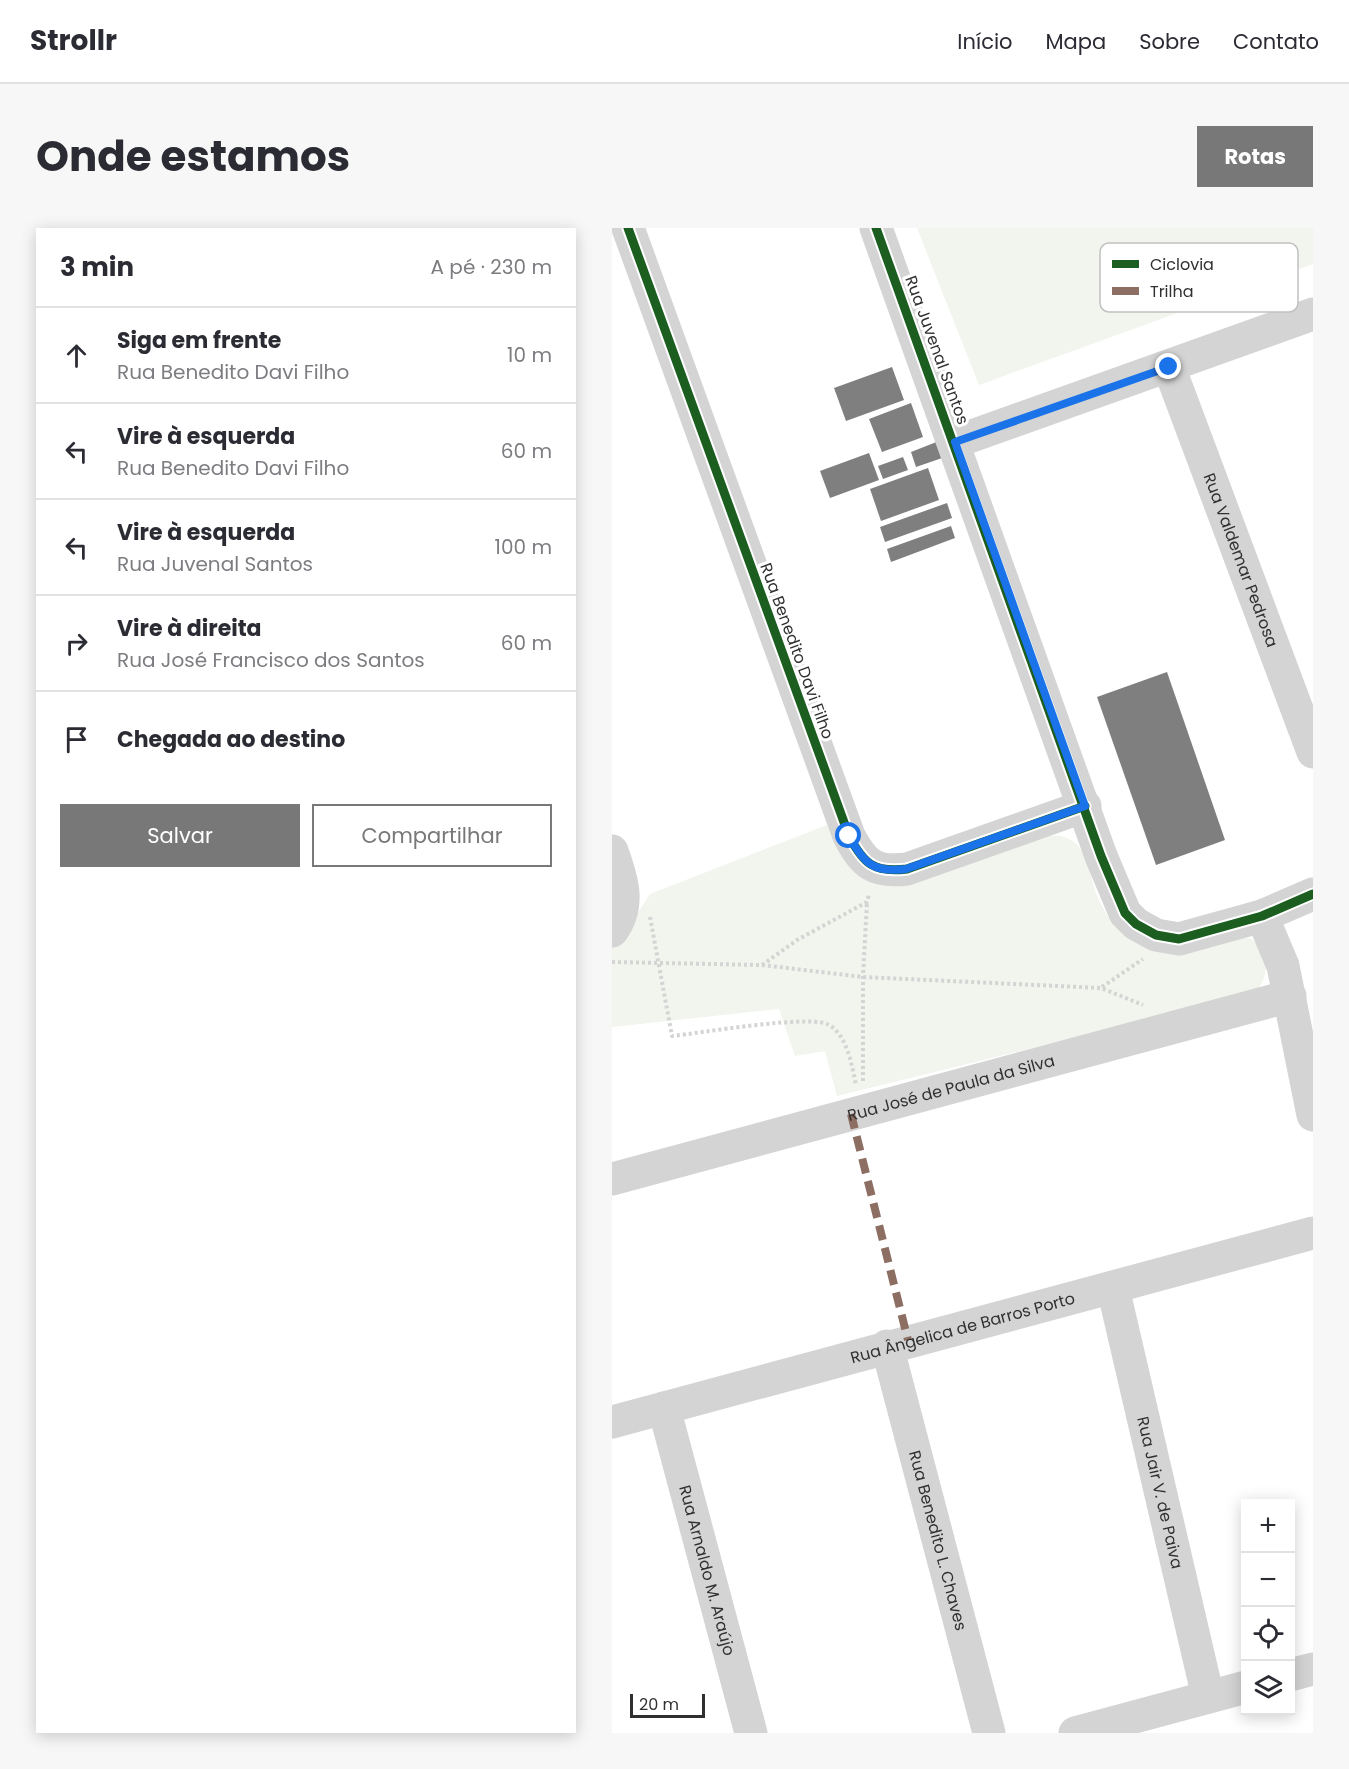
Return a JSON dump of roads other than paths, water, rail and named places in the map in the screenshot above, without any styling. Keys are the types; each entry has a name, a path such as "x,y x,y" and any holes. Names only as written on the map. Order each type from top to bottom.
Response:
{"street":[{"name":"Rua Benedito Davi Filho","path":"628,228 849,836 858,854 874,867 887,871 906,869 1085,806"},
{"name":"Rua Juvenal Santos","path":"876,228 955,442 1101,856 1125,913 1136,924 1156,935 1179,939 1262,916"},
{"path":"955,442 1313,314"},
{"name":"Rua Valdemar Pedrosa","path":"1169,367 1313,752"},
{"path":"612,931 622,911 619,875"},
{"path":"1313,894 1262,916 1283,966 1313,1115"},
{"name":"Rua José de Paula da Silva","path":"612,1179 855,1108 1290,996"},
{"name":"Rua Ângelica de Barros Porto","path":"612,1422 1313,1233"},
{"name":"Rua Jair V. de Paiva","path":"1113,1288 1208,1697"},
{"name":"Rua Benedito L. Chaves","path":"887,1346 989,1733"},
{"name":"Rua Arnaldo M. Araújo","path":"664,1408 751,1733"},
{"path":"1295,1674 1313,1669"},
{"path":"1075,1733 1241,1689"}]}
